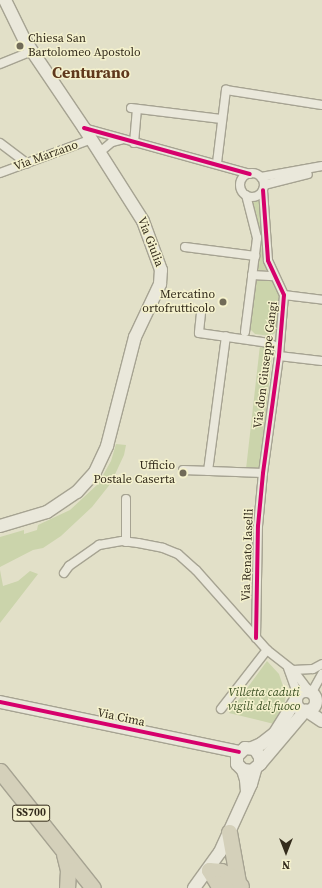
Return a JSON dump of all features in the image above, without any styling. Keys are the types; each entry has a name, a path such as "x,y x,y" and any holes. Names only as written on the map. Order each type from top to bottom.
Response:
{"highway":[{"name":"SS700","path":"0,771 93,888"},
{"path":"229,832 236,886"},
{"name":"SS700","path":"64,853 68,870 67,888"},
{"path":"208,870 221,871 236,886"}],"main road":[{"name":"Via Giulia","path":"0,526 24,520 63,503 95,472 107,446 135,337 160,284 160,264 143,221 92,139 32,51 5,0"},
{"path":"194,888 208,870 229,832 247,792 247,764 252,748 261,744 275,733 299,693 315,698 312,709 306,711 247,764"},
{"path":"296,699 299,708 322,722"},
{"name":"Via Cima","path":"0,702 215,749 247,764"},
{"path":"247,764 259,754 252,748"}],"street":[{"path":"0,2 5,0"},
{"path":"0,64 32,51"},
{"path":"217,163 221,119 226,90 322,105"},
{"path":"134,142 134,108 221,119"},
{"path":"84,128 122,140 217,163 250,174 262,184"},
{"name":"Via Marzano","path":"0,173 92,139"},
{"path":"100,152 112,142 122,140"},
{"path":"0,143 27,163"},
{"path":"246,195 254,197 262,184 322,166"},
{"path":"232,169 246,195 257,238 245,332 239,338"},
{"path":"262,184 322,171"},
{"path":"241,185 244,178 250,174"},
{"name":"Via don Giuseppe Gangi","path":"262,184 268,260 284,295 279,352 262,473"},
{"path":"185,247 255,256"},
{"path":"252,275 274,276"},
{"path":"284,295 322,300"},
{"path":"201,314 199,333 272,344 279,352 322,361"},
{"path":"245,332 253,336 271,338 281,333"},
{"path":"208,471 226,336"},
{"path":"183,470 262,473"},
{"name":"Via Renato Iaselli","path":"256,638 262,473"},
{"path":"126,499 126,542"},
{"path":"64,573 69,566 99,544 126,542 163,548 178,554 196,570 267,650 291,669 315,698"},
{"path":"221,709 267,650"},
{"path":"291,669 313,668 322,664"},
{"path":"291,669 296,686 296,699"},
{"path":"315,698 322,674"}],"green space":[{"path":"261,197 262,243 267,270 257,270 251,199"},
{"path":"256,278 271,279 281,295 277,332 270,336 255,334 250,329"},
{"path":"260,345 273,346 260,470 246,469"},
{"path":"116,444 126,445 124,455 111,483 92,507 61,536 43,548 33,550 0,567 0,537 24,530 24,534 37,530 38,525 70,510 98,484 111,461"},
{"path":"0,570 3,586 18,581 30,571 38,574 0,623"},
{"name":"Villetta caduti vigili del fuoco","path":"267,661 279,674 286,695 283,711 274,724 229,713"}],"cycle path":[{"path":"84,128 250,174"},
{"path":"256,638 258,526 263,473 279,356 284,295 268,260 263,190"},
{"path":"0,702 239,752"}],"place":[{"name":"Chiesa San Bartolomeo Apostolo","path":"20,46"},
{"name":"Mercatino ortofrutticolo","path":"223,302"},
{"name":"Ufficio Postale Caserta","path":"183,473"}],"district":[{"name":"Centurano","path":"91,72"}]}
